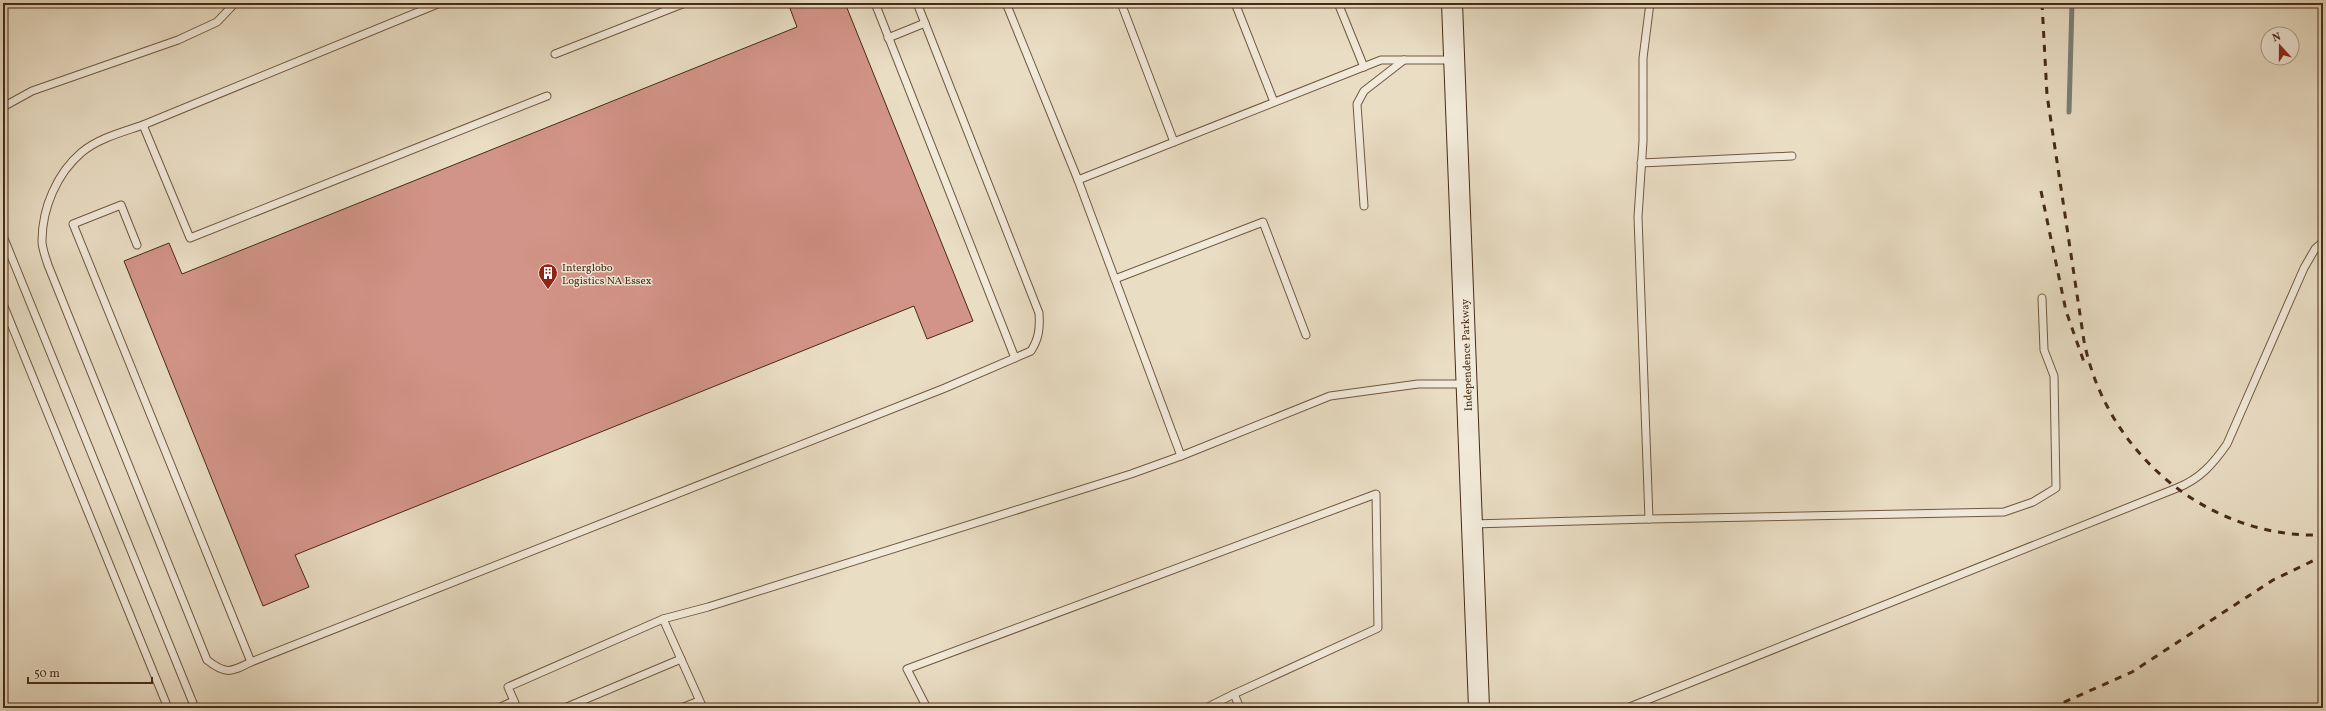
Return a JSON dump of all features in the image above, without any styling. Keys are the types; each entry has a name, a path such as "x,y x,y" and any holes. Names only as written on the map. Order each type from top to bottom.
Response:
{"main road":[{"name":"Independence Parkway","path":"1452,3 1468,384 1479,708"}],"lane":[{"path":"3,107 32,91 178,40 217,22 235,3"},
{"path":"440,3 109,137 83,151 62,172 46,213 42,243 51,272 207,660 220,670 235,670 251,662 945,388 1030,351 1037,341 1040,329 1039,313 916,3"},
{"path":"555,54 685,3"},
{"path":"874,3 1015,358"},
{"path":"1006,3 1078,180 1181,456"},
{"path":"1120,3 1174,142"},
{"path":"1235,3 1274,102"},
{"path":"1338,3 1364,67"},
{"path":"1650,3 1643,58 1641,163 1638,217 1650,519"},
{"path":"888,38 925,23"},
{"path":"1078,180 1380,60 1454,60"},
{"path":"1364,206 1357,104 1364,91 1404,60"},
{"path":"143,124 190,238 547,96"},
{"path":"1641,163 1792,156"},
{"path":"137,245 121,205 73,224 251,662"},
{"path":"1115,279 1263,222 1306,335"},
{"path":"3,236 195,708"},
{"path":"1627,708 2177,488 2200,476 2214,462 2227,444 2304,268 2315,249 2323,242"},
{"path":"1472,524 2004,512 2033,502 2056,488 2054,376 2044,350 2042,298"},
{"path":"3,304 168,708"},
{"path":"498,708 515,705 508,687 663,619 708,607 1131,474 1181,456 1330,396 1418,384 1468,384"},
{"path":"927,708 907,669 1376,494 1378,628 1206,708"},
{"path":"663,619 703,708"},
{"path":"567,707 681,659"},
{"path":"1234,694 1240,708"},
{"path":"681,708 700,700"}],"building":[{"name":"Interglobo Logistics NA Essex","path":"788,3 845,3 973,321 927,339 914,306 295,555 309,587 263,606 124,261 169,243 182,274 797,27"}],"waterway":[{"path":"2069,112 2072,3"}],"railway":[{"path":"2042,3 2047,95 2084,341 2096,382 2114,419 2139,453 2169,482 2203,505 2240,522 2281,532 2323,535"},
{"path":"2041,191 2066,311 2085,365"},
{"path":"2051,708 2132,672 2273,580 2323,556"}],"place":[{"name":"Interglobo Logistics NA Essex","path":"548,290"}]}
